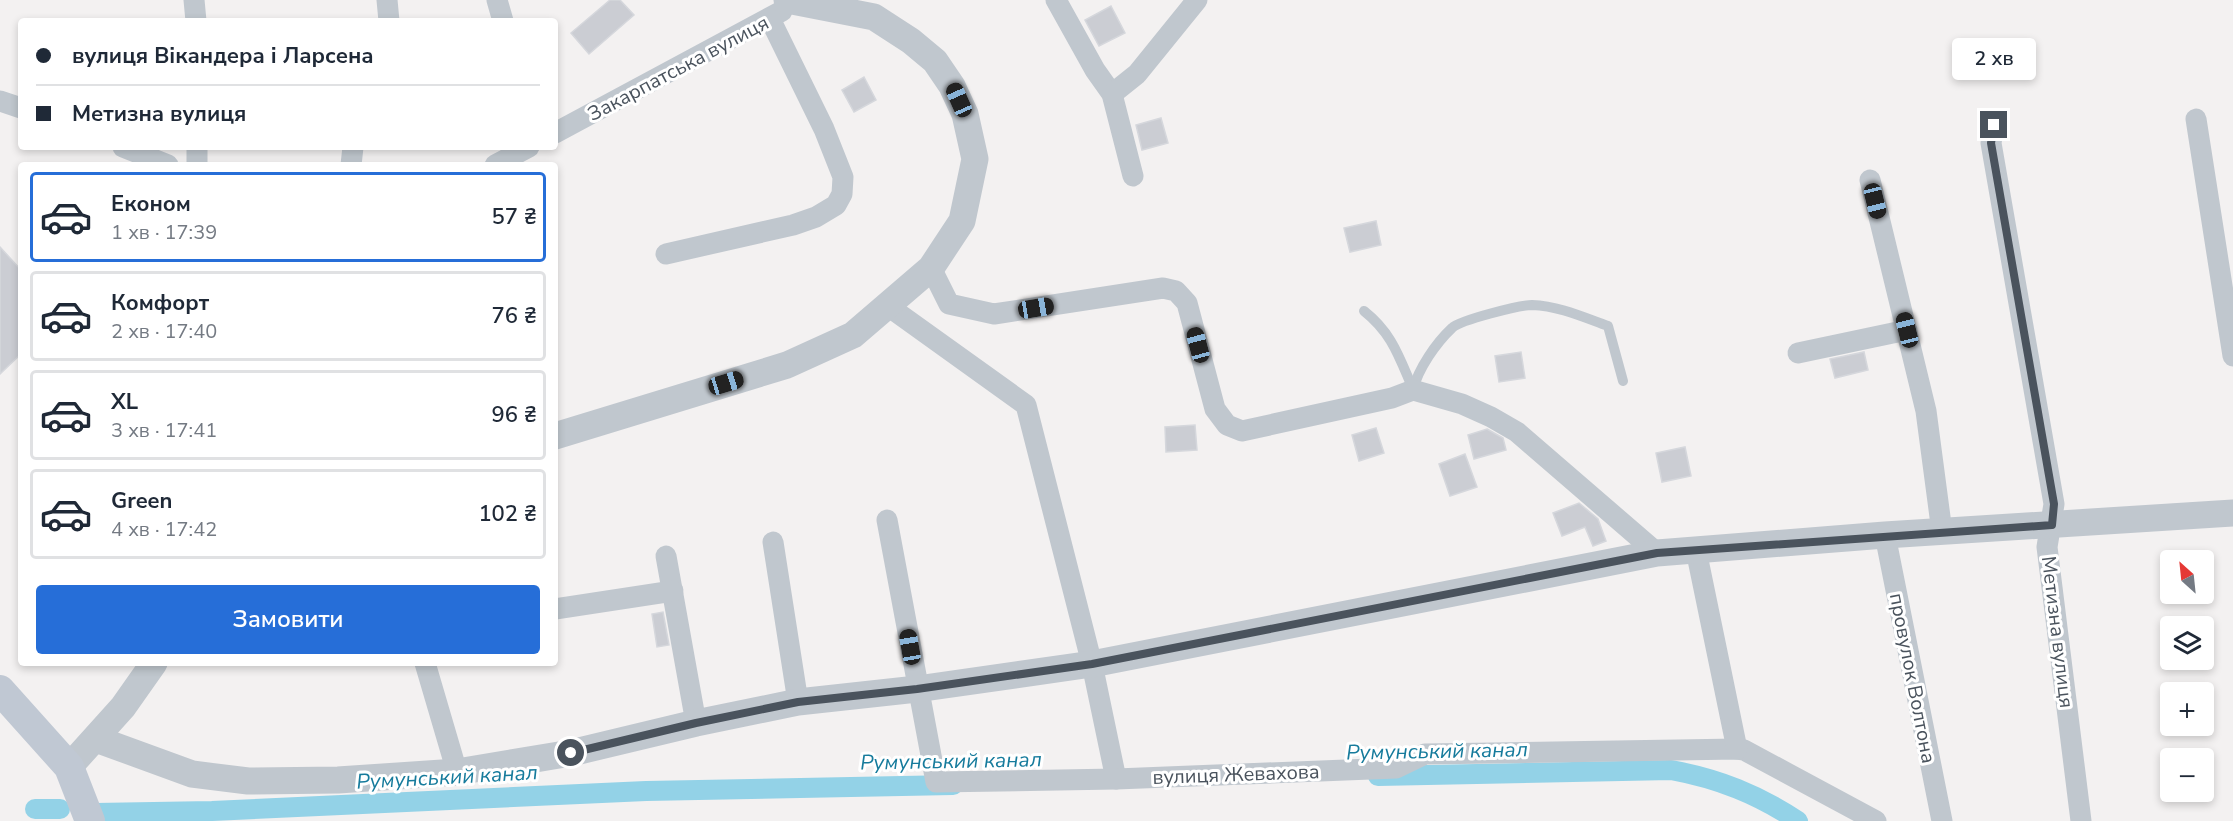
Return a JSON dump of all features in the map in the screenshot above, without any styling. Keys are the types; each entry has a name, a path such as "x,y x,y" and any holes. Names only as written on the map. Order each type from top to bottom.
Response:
{"main road":[{"path":"0,690 69,766 90,821"}],"street":[{"path":"194,0 196,18"},
{"path":"387,0 389,18"},
{"path":"497,0 502,18"},
{"path":"1056,0 1095,70 1112,94 1132,176"},
{"path":"1112,94 1137,74 1197,0"},
{"path":"558,435 787,365 853,335 931,268 962,221 975,159 965,114 952,86 935,62 911,41 874,17 837,8 787,6 824,129 843,177 842,194 836,205 816,218 666,254"},
{"name":"Закарпатська вулиця","path":"558,131 787,6"},
{"path":"0,101 18,107"},
{"path":"2196,119 2233,356"},
{"name":"Метизна вулиця","path":"1994,125 1991,143 2054,504 2047,547 2081,821"},
{"path":"130,150 160,162"},
{"path":"501,162 523,150"},
{"path":"1870,180 1926,411 1942,532"},
{"path":"931,268 949,304 994,314 1163,288 1176,291 1187,303 1215,409 1227,425 1242,430 1392,398 1413,390 1462,404 1517,432 1657,553"},
{"path":"888,306 1026,405 1092,664 1116,779"},
{"path":"1798,352 1907,330"},
{"path":"96,739 192,774 248,781 338,780 457,772 571,753 696,723 798,702 917,689 1092,664 1657,553 1885,535 2233,513"},
{"path":"887,520 917,689"},
{"name":"провулок Волтона","path":"1885,535 1942,821"},
{"path":"773,542 798,702"},
{"path":"1696,550 1737,749"},
{"path":"666,556 696,723"},
{"path":"558,609 673,591"},
{"path":"69,766 96,739 152,666"},
{"path":"426,666 457,772"},
{"name":"вулиця Жевахова","path":"917,689 936,782 1116,779 1396,768 1425,754 1737,749 1744,750 1876,821"}],"lane":[{"path":"1413,390 1417,374 1453,326 1501,311 1531,305 1568,311 1608,326 1623,381"},
{"path":"1364,311 1382,325 1393,343 1413,390"}],"building":[{"path":"610,0 620,0 634,15 589,54 571,33"},
{"path":"1111,6 1125,33 1099,46 1085,20"},
{"path":"864,77 876,100 854,112 842,90"},
{"path":"1161,118 1168,143 1142,150 1136,125"},
{"path":"1376,221 1381,245 1350,252 1344,228"},
{"path":"0,247 18,267 18,357 0,374"},
{"path":"1521,352 1525,378 1499,382 1495,356"},
{"path":"1864,352 1868,370 1835,378 1830,359"},
{"path":"1195,425 1197,450 1166,452 1165,427"},
{"path":"1376,428 1384,453 1359,461 1352,435"},
{"path":"1487,429 1503,438 1506,450 1474,459 1468,435"},
{"path":"1685,447 1691,476 1662,482 1656,453"},
{"path":"1465,454 1477,487 1450,496 1439,464"},
{"path":"1579,503 1598,519 1606,541 1593,546 1585,527 1562,536 1553,513"},
{"path":"663,612 669,645 657,647 652,614"}],"waterway":[{"name":"Румунський канал","path":"1378,776 1671,770 1705,778 1752,795 1798,821"},
{"name":"Румунський канал","path":"95,813 212,811 646,791 953,785"},
{"name":"Румунський канал","path":"35,809 60,809"}],"route":[{"path":"571,753 696,723 798,702 917,689 1092,664 1657,553 1885,535 2052,525 2054,504 1991,143 1994,125"}]}
